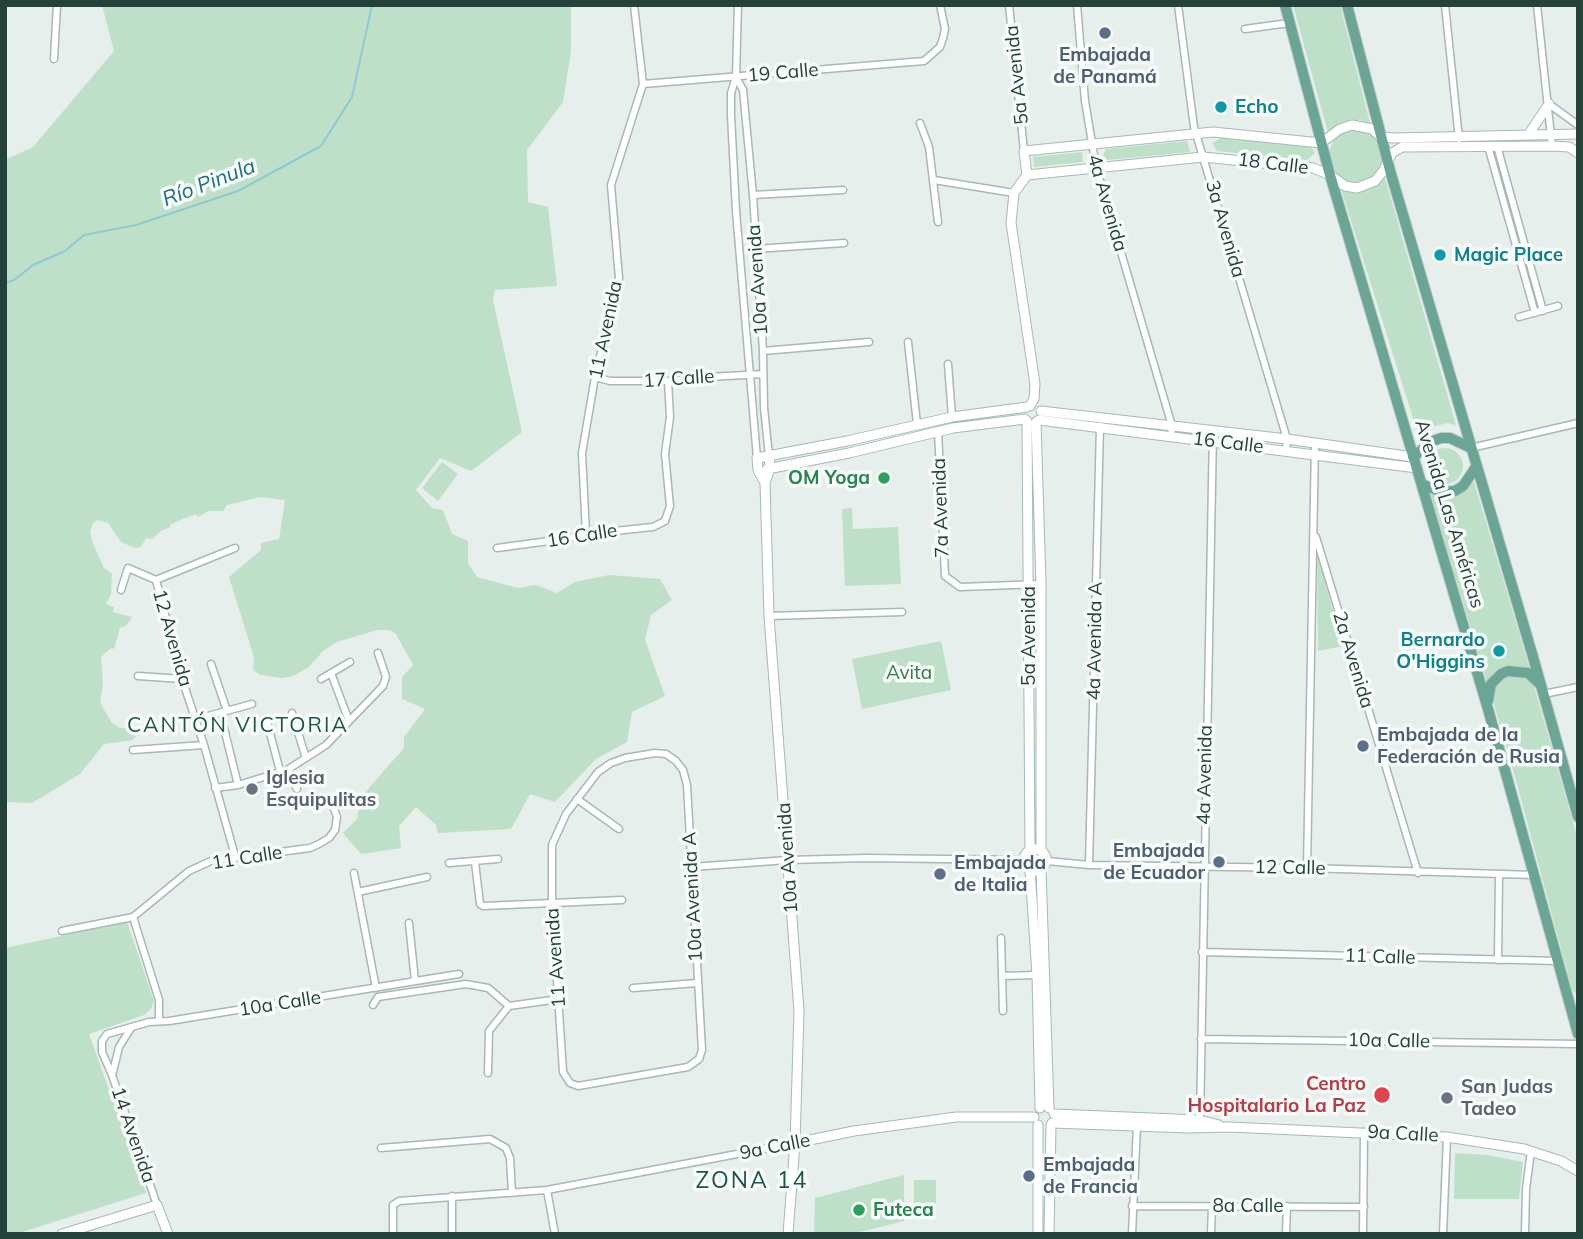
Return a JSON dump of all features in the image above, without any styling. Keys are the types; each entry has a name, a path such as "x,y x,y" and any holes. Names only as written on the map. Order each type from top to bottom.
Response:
{"main road":[{"name":"Avenida Las Américas","path":"1285,5 1321,143 1488,709 1578,1034"},
{"name":"Avenida Las Américas","path":"1347,5 1387,160 1578,817"},
{"path":"1413,457 1441,438 1459,441 1471,448"},
{"path":"1422,484 1441,492 1455,491 1463,486 1476,467"},
{"path":"1488,709 1491,684 1508,671 1528,673 1536,678 1543,691"},
{"path":"1564,987 1578,1001"}],"street":[{"path":"54,59 57,5"},
{"name":"11 Avenida","path":"586,534 582,453 595,377 618,282 611,185 643,84 634,5"},
{"name":"10a Avenida","path":"738,5 736,77 731,93 736,211 758,470 765,483"},
{"name":"19 Calle","path":"643,84 924,61 940,47 943,38 940,5"},
{"name":"5a Avenida","path":"1009,5 1027,175"},
{"name":"4a Avenida","path":"1077,5 1084,100 1091,145 1171,431"},
{"name":"3a Avenida","path":"1178,5 1195,134 1287,439 1286,450"},
{"path":"1445,5 1460,141"},
{"path":"1537,5 1552,146"},
{"path":"1245,29 1289,23"},
{"name":"10a Avenida","path":"736,77 743,90 754,209 764,408 770,468 765,483 769,616 799,1011 795,1143 788,1234"},
{"path":"1549,104 1578,125"},
{"path":"1528,135 1549,104"},
{"path":"920,124 929,147 938,222"},
{"name":"18 Calle","path":"1024,151 1213,132 1321,143 1340,129 1352,125 1371,129 1381,138 1460,141 1492,146 1569,147 1578,153"},
{"name":"18 Calle","path":"1027,175 1203,157 1313,168 1330,174 1345,186 1364,187 1380,177 1392,153 1402,147 1528,135 1578,134"},
{"path":"1492,146 1539,312"},
{"path":"934,180 1014,193 1027,175"},
{"path":"753,195 843,190"},
{"name":"5a Avenida","path":"1014,193 1011,223 1035,390 1029,585 1030,850"},
{"path":"736,211 754,209"},
{"path":"755,249 844,243"},
{"path":"1519,317 1558,306"},
{"path":"763,351 869,342"},
{"path":"908,342 917,424"},
{"path":"948,364 952,417"},
{"name":"17 Calle","path":"595,377 610,381 668,381 763,374"},
{"name":"16 Calle","path":"497,548 653,527 665,521 670,506 665,454 670,417 668,381"},
{"name":"5a Avenida","path":"1033,414 1041,584 1041,850"},
{"name":"16 Calle","path":"757,458 952,417 1033,414 1171,431 1213,431 1287,439 1413,457"},
{"name":"16 Calle","path":"758,470 938,431 1033,414"},
{"name":"4a Avenida A","path":"1089,865 1100,422"},
{"path":"1471,448 1578,423"},
{"name":"7a Avenida","path":"938,431 945,576 960,587 1029,585"},
{"name":"16 Calle","path":"1171,431 1212,442 1417,468"},
{"name":"4a Avenida","path":"1200,1120 1213,431"},
{"path":"1307,868 1315,443"},
{"path":"765,498 773,476 788,465"},
{"name":"2a Avenida","path":"1313,528 1418,873"},
{"path":"121,590 128,568 156,580 235,548"},
{"name":"12 Avenida","path":"156,580 182,679 197,719 235,856"},
{"path":"1029,585 1041,584"},
{"path":"769,616 902,612"},
{"path":"215,788 238,785 284,770 326,745 383,686 386,677 378,653"},
{"path":"321,679 351,662"},
{"path":"211,664 228,711"},
{"path":"331,673 349,721"},
{"path":"138,676 182,679"},
{"path":"1543,691 1578,687"},
{"path":"197,719 252,704"},
{"path":"292,713 306,758"},
{"path":"265,718 284,770 297,789"},
{"path":"224,728 238,785"},
{"path":"134,750 204,745"},
{"name":"11 Avenida","path":"655,753 611,762 598,772 566,814 552,845 552,904 564,1072 570,1083 584,1086 688,1067 699,1059"},
{"name":"10a Avenida A","path":"655,753 666,754 676,761 687,785 702,1050 699,1059"},
{"path":"1566,775 1578,773"},
{"path":"578,799 619,829"},
{"name":"11 Calle","path":"62,931 133,917 189,871 211,861 310,848 319,844 335,830 337,817 334,806"},
{"path":"1024,860 1030,850 1041,850 1046,856 1049,1234"},
{"path":"449,863 498,859"},
{"path":"692,867 788,860 1024,860"},
{"path":"1024,860 1030,870 1049,1116"},
{"path":"475,862 480,904 483,906 622,900"},
{"path":"1030,870 1044,865"},
{"name":"12 Calle","path":"1044,865 1307,868 1534,875"},
{"path":"354,873 376,988"},
{"path":"1498,960 1499,874"},
{"path":"358,892 427,877"},
{"path":"133,917 159,1000 159,1021"},
{"path":"409,923 415,981"},
{"path":"1001,938 1003,1011"},
{"name":"11 Calle","path":"1202,952 1558,961"},
{"name":"10a Calle","path":"103,1037 111,1032 159,1021 458,974"},
{"path":"1002,976 1037,975"},
{"path":"633,988 697,983"},
{"path":"373,1005 378,997 466,984 488,988 509,1006"},
{"path":"488,1073 489,1031 509,1006 559,999"},
{"path":"112,1075 119,1047 133,1027"},
{"name":"14 Avenida","path":"103,1037 103,1052 167,1234"},
{"name":"10a Calle","path":"1200,1039 1578,1044"},
{"path":"1038,1234 1036,1121 1049,1116"},
{"name":"9a Calle","path":"393,1234 393,1205 407,1199 547,1190 854,1131 956,1117 1036,1121 1045,1127 1049,1116"},
{"name":"9a Calle","path":"1049,1116 1140,1121 1189,1128 1447,1136 1531,1151 1561,1161 1578,1171"},
{"name":"9a Calle","path":"1049,1116 1063,1123 1200,1120 1223,1127"},
{"path":"1189,1128 1200,1120"},
{"path":"1132,1234 1140,1121"},
{"path":"1049,1139 1053,1130 1063,1123"},
{"path":"1363,1234 1364,1132"},
{"path":"1443,1234 1447,1136"},
{"path":"381,1148 490,1139 506,1148 510,1158 512,1194"},
{"path":"1525,1234 1526,1189 1531,1151"},
{"path":"547,1190 555,1234"},
{"path":"452,1196 452,1234"},
{"path":"62,1234 157,1205"},
{"name":"8a Calle","path":"1132,1206 1364,1206"},
{"path":"1211,1234 1212,1206"},
{"path":"1286,1234 1287,1206"}],"green space":[{"path":"102,5 571,5 571,51 563,102 527,150 528,202 548,207 557,286 495,290 493,300 522,432 471,471 440,458 416,490 432,508 443,510 452,534 468,541 468,563 477,577 518,588 536,585 557,593 575,582 609,575 660,579 672,600 651,615 645,640 665,696 632,712 627,742 596,759 555,802 530,794 511,829 438,833 436,825 416,807 399,826 401,848 361,854 343,833 357,819 361,797 404,748 404,737 425,709 402,699 402,677 413,665 396,634 390,630 377,630 337,642 323,651 309,667 293,676 267,676 258,674 253,669 254,657 229,577 261,550 261,543 279,539 285,500 260,497 227,505 223,511 208,511 198,517 196,514 188,517 171,524 152,539 146,538 141,547 135,548 121,542 108,523 97,520 93,523 90,531 92,541 104,568 112,574 111,594 106,604 114,607 113,612 132,617 126,626 120,628 114,649 111,648 101,657 103,683 100,702 111,722 120,728 131,728 139,732 133,740 104,744 80,774 32,803 5,802 5,160 33,147 114,51"},
{"path":"1293,5 1340,5 1370,123 1359,120 1344,122 1328,133"},
{"path":"1356,129 1375,137 1383,156 1375,175 1356,183 1337,175 1329,156 1337,137"},
{"path":"1221,138 1311,147 1315,153 1307,160 1217,151 1212,143"},
{"path":"1187,141 1190,152 1107,160 1103,155 1106,149"},
{"path":"1082,152 1083,162 1034,167 1033,157"},
{"path":"1385,178 1456,425 1448,423 1431,427 1419,437 1341,189 1351,192 1365,191"},
{"path":"1445,448 1458,453 1463,466 1458,479 1445,484 1432,479 1427,466 1432,453"},
{"path":"442,462 458,474 438,501 422,488"},
{"path":"1474,482 1530,669 1518,669 1488,686 1430,493 1437,496 1456,496"},
{"path":"852,508 853,529 898,527 901,584 845,586 842,509"},
{"path":"1317,554 1343,646 1318,651"},
{"name":"Avita","path":"941,641 951,690 862,709 852,659"},
{"path":"1508,673 1532,679 1578,840 1578,995 1572,990 1491,694 1494,685"},
{"path":"127,922 154,1001 151,1009 144,1015 89,1034 146,1193 16,1234 5,1234 5,948"},
{"path":"1455,1153 1487,1155 1523,1162 1519,1199 1454,1199"},
{"name":"Futeca","path":"904,1175 904,1221 851,1234 814,1234 815,1198"},
{"path":"914,1180 936,1180 936,1218 914,1218"}],"waterway":[{"name":"Río Pinula","path":"5,283 14,280 33,265 65,251 84,235 136,225 238,191 321,146 352,97 372,5"}],"place":[{"name":"Embajada de Panamá","path":"1105,33"},
{"name":"Echo","path":"1221,107"},
{"name":"Magic Place","path":"1440,255"},
{"name":"OM Yoga","path":"884,478"},
{"name":"Bernardo O'Higgins","path":"1499,651"},
{"name":"Embajada de la Federación de Rusia","path":"1363,746"},
{"name":"Iglesia Esquipulitas","path":"252,789"},
{"name":"Embajada de Ecuador","path":"1219,862"},
{"name":"Embajada de Italia","path":"940,874"},
{"name":"Centro Hospitalario La Paz","path":"1382,1095"},
{"name":"San Judas Tadeo","path":"1447,1098"},
{"name":"Embajada de Francia","path":"1029,1176"},
{"name":"Futeca","path":"859,1210"}],"district":[{"name":"CANTÓN VICTORIA","path":"238,726"},
{"name":"ZONA 14","path":"752,1181"}]}
